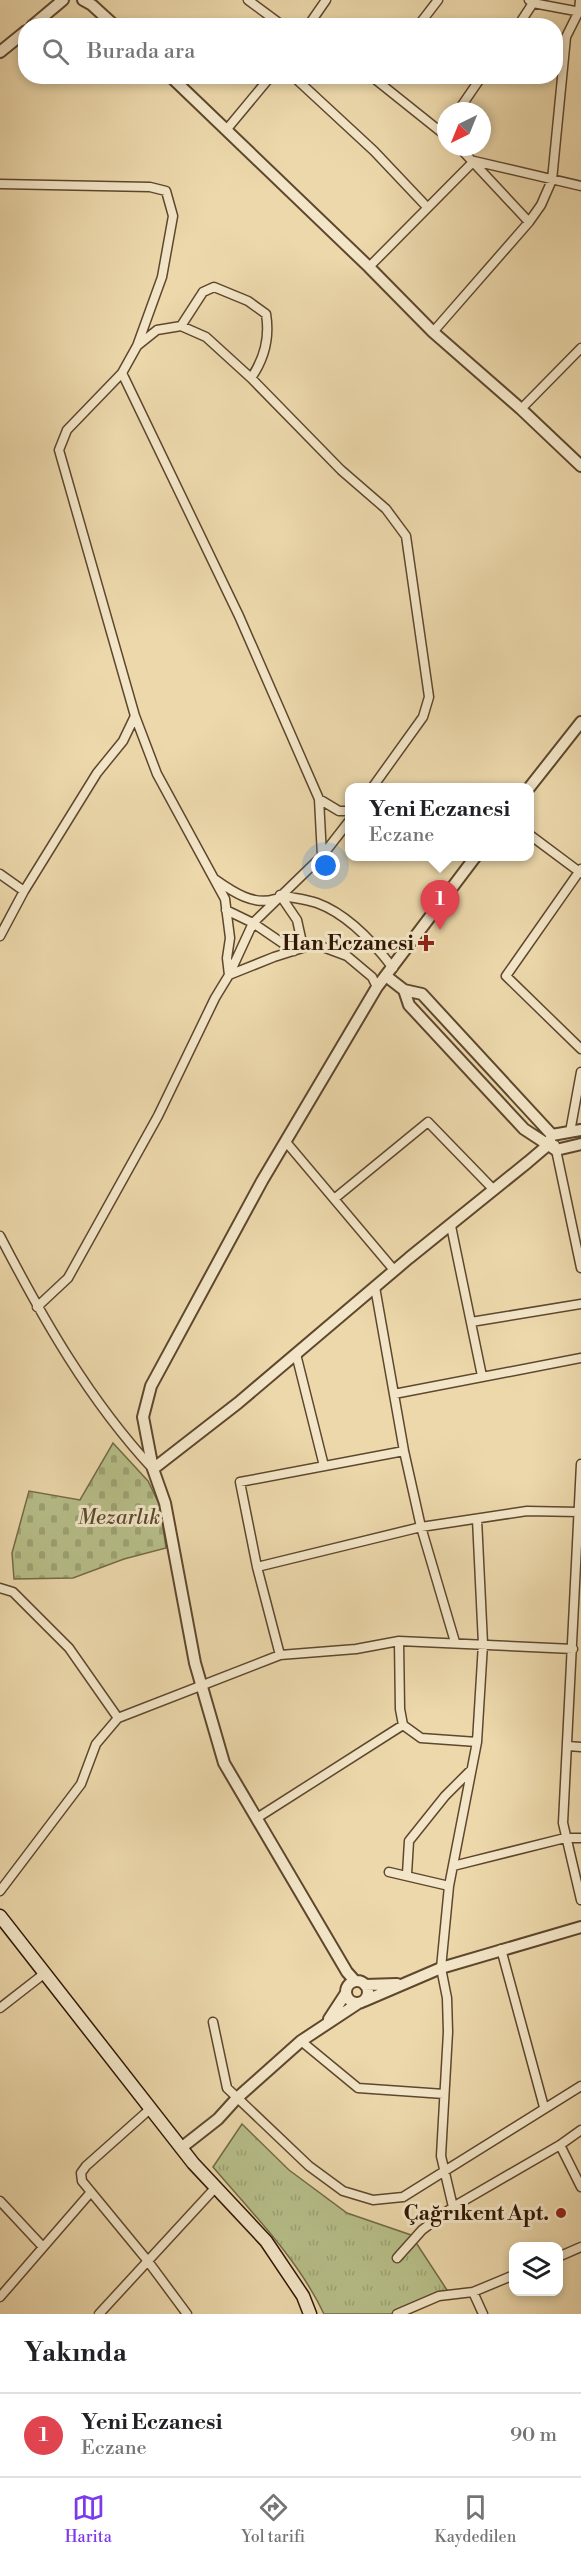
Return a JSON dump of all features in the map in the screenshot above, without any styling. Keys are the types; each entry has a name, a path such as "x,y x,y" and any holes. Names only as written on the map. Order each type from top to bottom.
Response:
{"main road":[{"path":"0,1916 181,2148 266,2241 303,2296 310,2314"}],"street":[{"path":"42,18 63,0"},
{"path":"83,0 106,18"},
{"path":"248,0 272,18"},
{"path":"314,18 326,0"},
{"path":"424,18 438,0"},
{"path":"563,68 566,38 580,11 579,0"},
{"path":"522,18 531,2 580,11"},
{"path":"0,52 18,37"},
{"path":"179,84 309,212 369,267 433,332 521,409 581,466"},
{"path":"227,129 264,84"},
{"path":"301,84 374,151 427,207"},
{"path":"383,84 437,126"},
{"path":"464,102 477,84"},
{"path":"433,332 541,206 552,180 561,84"},
{"path":"469,156 529,222"},
{"path":"474,161 581,186"},
{"path":"369,267 474,161"},
{"path":"0,184 150,187 166,191 173,216 162,277 137,346 122,373 67,430 60,450 135,716 157,774 225,899 230,938 227,958 229,975"},
{"path":"181,326 204,292 214,287 226,290 266,314 270,332 261,364 250,378"},
{"path":"137,346 157,330 181,326 206,337 341,470 386,509 405,536 429,697 423,717 406,744 376,783"},
{"path":"521,409 581,348"},
{"path":"122,373 239,616 319,799 322,856"},
{"path":"0,936 24,891 97,773 123,741 135,716"},
{"path":"533,783 581,722"},
{"path":"319,799 339,811 345,811"},
{"path":"215,879 249,899 274,901 306,873 345,826"},
{"path":"534,838 580,871 506,976 581,1049"},
{"path":"361,2002 369,1994 347,1972 224,1763 195,1663 165,1503 153,1469 143,1417 151,1386 286,1142 377,987 472,861"},
{"path":"0,874 24,891"},
{"path":"37,1307 68,1278 158,1116 253,923 280,895"},
{"path":"280,895 297,920 303,947"},
{"path":"280,895 317,903 335,914 380,951 389,972 404,990 409,1005 524,1129 552,1143 581,1144"},
{"path":"226,910 253,923 294,951"},
{"path":"229,975 315,944 337,950 372,977 377,987"},
{"path":"404,990 422,994 552,1143 581,1268"},
{"path":"153,1469 209,1427 394,1270 552,1143 576,1131 581,1072"},
{"path":"334,1199 428,1122 494,1190"},
{"path":"286,1142 394,1270"},
{"path":"451,1226 482,1376"},
{"path":"0,1236 37,1307 100,1406 123,1437 153,1469"},
{"path":"375,1287 421,1527 455,1642"},
{"path":"471,1322 581,1304"},
{"path":"296,1354 324,1466"},
{"path":"394,1394 581,1358"},
{"path":"280,1655 257,1567 240,1482 405,1451"},
{"path":"581,1464 563,1823 581,1900"},
{"path":"257,1567 421,1527 527,1511 579,1512"},
{"path":"453,2206 441,2156 447,1998 441,1968 449,1886 477,1742 483,1644 477,1519"},
{"path":"0,1588 13,1592 69,1648 118,1718"},
{"path":"0,1891 81,1784 96,1744 118,1718 280,1655 356,1649 399,1641 573,1649"},
{"path":"399,1641 400,1709 403,1725 421,1738 477,1742"},
{"path":"257,1818 403,1725"},
{"path":"568,1746 581,1747"},
{"path":"407,1874 409,1841 446,1796 470,1772"},
{"path":"453,1866 565,1838 581,1838"},
{"path":"389,1872 407,1874 449,1886"},
{"path":"181,2148 218,2119 237,2098 301,2041 361,2002 441,1968 581,1927"},
{"path":"501,1949 544,2107"},
{"path":"0,2008 45,1973"},
{"path":"328,2022 346,1993 348,1985 403,1984"},
{"path":"346,1993 349,2000 361,2002"},
{"path":"213,2022 227,2088 309,2166 343,2191 373,2200 403,2197 581,2086"},
{"path":"301,2041 358,2088 444,2094"},
{"path":"150,2109 86,2166 81,2174 82,2181 147,2260 187,2314"},
{"path":"397,2258 422,2230 453,2206 560,2145 581,2130"},
{"path":"560,2145 581,2187"},
{"path":"99,2314 216,2187"},
{"path":"0,2297 91,2192"},
{"path":"0,2201 43,2247"},
{"path":"563,2255 581,2247"},
{"path":"397,2314 439,2296 473,2292 509,2277"},
{"path":"473,2292 483,2314"}],"green space":[{"name":"Mezarlık","path":"113,1443 148,1481 160,1506 166,1548 124,1559 73,1578 14,1579 12,1553 29,1491 80,1500"},
{"path":"242,2124 289,2170 347,2213 411,2235 447,2290 396,2314 324,2314 288,2255 213,2167"}],"place":[{"name":"Yeni Eczanesi","path":"440,930"},
{"name":"Han Eczanesi","path":"426,943"},
{"name":"Çağrıkent Apt.","path":"561,2213"}]}
